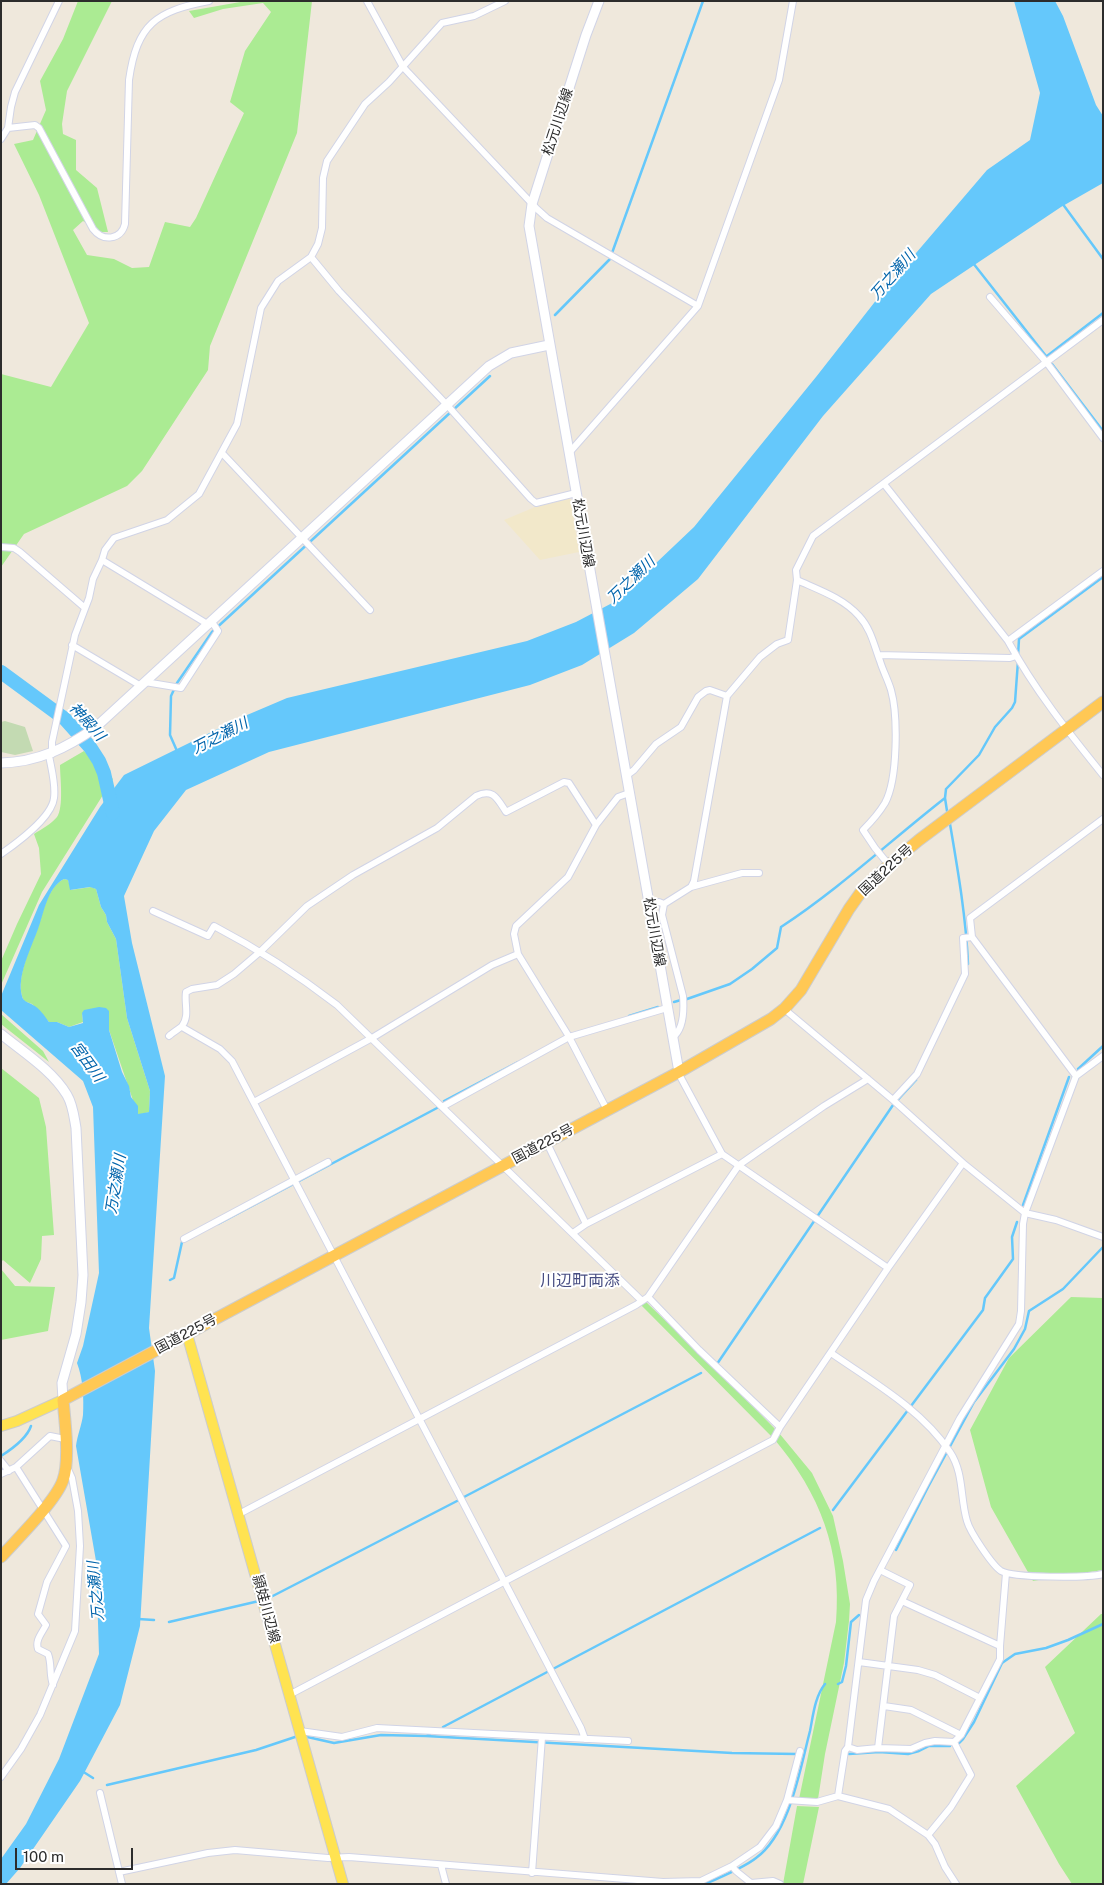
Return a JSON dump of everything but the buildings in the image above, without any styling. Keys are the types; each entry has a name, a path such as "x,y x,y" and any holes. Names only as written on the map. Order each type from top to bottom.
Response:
{"highway":[{"name":"国道225号","path":"63,1400 679,1072 771,1019 786,1008 801,990 861,892 889,865 919,840 1103,702"},
{"path":"1,1557 55,1495 63,1481 66,1466 63,1400"}],"main road":[{"name":"松元川辺線","path":"599,1 586,35 532,204 529,216 530,235 679,1072"},
{"path":"1,763 26,761 50,754 75,742 96,727 143,684 213,626 450,409 489,366 503,357 521,350 549,345"},
{"path":"1,1034 59,1083 68,1096 76,1128 83,1275 76,1334 62,1383 63,1400 17,1421 1,1426"},
{"name":"頴娃川辺線","path":"187,1334 343,1884"}],"street":[{"path":"1,139 8,128 10,107 15,92 59,1"},
{"path":"8,128 35,126 39,128 93,229 100,236 107,238 118,236 124,229 125,224 129,88 132,63 138,45 150,24 162,14 178,8 209,1"},
{"path":"368,1 403,66 547,218 698,306"},
{"path":"1,854 28,834 52,807 55,791 50,754 72,645 89,598 93,579 105,550 114,538 167,520 199,494 237,424 261,308 278,281 311,257 318,244 322,228 323,178 327,161 365,104 442,23 474,16 505,1"},
{"path":"569,453 698,306 779,80 793,1"},
{"path":"311,257 339,291 450,409 531,499 536,503 576,493"},
{"path":"990,297 1047,363 1103,438"},
{"path":"692,887 727,696 766,652 777,644 788,640 797,580 796,570 813,536 1103,320"},
{"path":"222,453 370,610"},
{"path":"884,484 1008,642 1067,730 1103,775"},
{"path":"1,547 14,548 20,552 85,608"},
{"path":"72,645 143,684 181,688 218,631 213,626 102,560"},
{"path":"1008,642 1103,571"},
{"path":"797,580 847,603 861,618 868,628 893,700 894,772 885,802 863,830 889,865"},
{"path":"878,655 1018,659"},
{"path":"626,776 634,770 656,744 681,727 702,693 710,690 727,696"},
{"path":"169,1036 182,1027 186,1014 186,992 218,984 234,974 261,951 307,906 323,894 437,828 482,793 493,794 506,812 564,782 569,783 596,825"},
{"path":"607,1110 568,1036 518,954 514,934 516,926 568,877 596,825 618,797 629,794"},
{"path":"1076,1076 969,937 970,918 1103,819"},
{"path":"672,1037 678,1033 684,1006 662,916 664,904 692,887 742,873 759,873"},
{"path":"649,904 659,902 664,904"},
{"path":"153,911 208,936 214,926 261,951 300,976 337,1005 502,1166 780,1427"},
{"path":"895,1102 916,1074 965,974 963,938 969,937"},
{"path":"254,1102 372,1038 492,966 518,954"},
{"path":"442,1107 568,1036 667,1008"},
{"path":"786,1008 789,1013 895,1102 963,1163 1025,1213 1056,1220 1103,1237"},
{"path":"182,1027 220,1049 232,1060 581,1728 585,1739"},
{"path":"838,1796 845,1751 848,1747 866,1600 880,1570 947,1448 960,1418 1019,1324 1021,1311 1022,1224 1025,1213 1076,1076 1103,1056"},
{"path":"679,1072 722,1154 888,1268"},
{"path":"239,1514 420,1420 645,1299 739,1165 824,1106 868,1079"},
{"path":"547,1143 586,1224"},
{"path":"573,1233 586,1224 722,1154"},
{"path":"184,1239 295,1183 328,1162"},
{"path":"289,1695 772,1440 888,1268 963,1163"},
{"path":"831,1353 909,1407 947,1448 958,1464 968,1523 993,1564 1006,1573 1028,1576 1083,1578 1103,1574"},
{"path":"1,1474 16,1467 50,1436 65,1439"},
{"path":"1,1461 9,1471"},
{"path":"1,1777 20,1750 40,1715 75,1631 80,1546 78,1510 72,1478 66,1466"},
{"path":"16,1467 66,1546 47,1582 38,1614 46,1626 37,1640 37,1646 38,1649 48,1654 50,1677 53,1685"},
{"path":"878,1748 894,1616 910,1585 880,1570"},
{"path":"848,1747 857,1750 878,1748 911,1749 935,1741 954,1742 961,1735 1000,1659 1006,1573"},
{"path":"902,1600 1000,1646"},
{"path":"859,1662 918,1670 934,1675 980,1698"},
{"path":"884,1706 911,1710 961,1735"},
{"path":"301,1734 342,1737 377,1728 542,1740 628,1741"},
{"path":"532,1872 542,1740"},
{"path":"928,1835 951,1807 971,1775 954,1742"},
{"path":"119,1872 208,1853 235,1850 663,1883 701,1880 734,1868 760,1848 768,1838 791,1800 800,1751"},
{"path":"100,1793 122,1884"},
{"path":"791,1800 817,1802 838,1796 889,1809 928,1835 936,1844 945,1867 956,1884"},
{"path":"441,1865 446,1884"},
{"path":"734,1868 751,1883 773,1880 780,1884"}],"shaded area":[{"path":"570,498 579,552 540,560 504,520 535,507"}],"green space":[{"path":"78,1 112,1 67,91 62,124 63,134 76,140 76,170 97,188 108,232 100,232 83,221 73,230 87,255 114,259 132,268 149,267 165,222 190,227 196,218 244,113 230,102 245,51 271,12 263,3 223,9 194,18 189,11 246,1 312,1 297,133 210,346 208,370 142,471 127,486 24,534 1,567 1,374 51,387 89,323 39,195 14,144 33,140 46,110 40,81 63,39"},
{"path":"5,721 25,727 33,751 15,755 1,752 1,722"},
{"path":"84,751 113,779 42,892 1,985 1,961 41,874 39,848 34,834 52,822 59,812 61,799 60,765"},
{"path":"64,879 68,880 71,890 91,887 96,889 107,922 116,939 127,1018 150,1091 149,1112 138,1115 109,1030 109,1012 82,1013 83,1022 69,1027 57,1022 49,1022 32,1004 24,1001 21,993 24,965 46,902 53,888"},
{"path":"1,1014 43,1051 49,1062 1,1024"},
{"path":"1,1068 39,1098 46,1127 54,1235 42,1236 41,1259 30,1283 3,1260 1,1262"},
{"path":"1,1269 15,1286 55,1287 48,1331 1,1340"},
{"path":"1071,1297 1103,1298 1103,1570 1033,1581 991,1507 970,1430 1009,1358"},
{"path":"646,1302 779,1433 812,1473 833,1516 850,1604 844,1663 825,1754 818,1799 799,1799 836,1622 837,1596 835,1571 825,1524 816,1502 804,1481 791,1460 775,1440 641,1305"},
{"path":"1103,1614 1103,1884 1072,1884 1016,1786 1075,1733 1045,1667"},
{"path":"797,1806 819,1807 803,1884 783,1884"}],"water":[{"path":"1014,1 1055,1 1063,16 1096,105 1103,116 1103,183 1061,207 931,294 823,416 698,579 634,633 582,665 530,685 269,752 186,790 154,831 124,896 132,943 165,1076 149,1328 155,1371 140,1626 120,1705 80,1781 20,1868 6,1884 1,1884 1,1859 26,1824 59,1759 99,1654 96,1561 76,1446 83,1409 82,1382 77,1363 83,1346 99,1273 93,1107 83,1081 1,1010 1,996 39,905 100,807 124,775 240,718 287,698 527,641 576,622 616,601 694,527 881,294 987,170 1030,140 1040,93","holes":["64,879 68,880 70,890 90,887 96,889 101,907 116,939 127,1018 150,1091 149,1112 138,1114 138,1106 131,1097 129,1086 122,1072 109,1030 109,1011 106,1008 99,1007 84,1010 82,1013 83,1023 69,1027 57,1022 49,1022 38,1008 23,998 21,988 23,971 47,901 58,883"]}],"waterway":[{"path":"612,253 703,1"},
{"path":"1062,203 1103,259"},
{"path":"555,315 610,259"},
{"path":"973,263 1046,356"},
{"path":"1047,356 1103,313"},
{"path":"1052,364 1103,431"},
{"path":"177,751 170,735 171,696 177,683 212,632 490,376"},
{"path":"1018,656 1019,639 1103,577"},
{"path":"947,811 946,789 979,755 995,727 1015,702 1018,661"},
{"name":"神殿川","path":"1,672 65,719 90,747 104,773 113,813"},
{"path":"687,999 730,984 752,969 777,948 781,927 844,881 945,798"},
{"path":"950,824 964,911 968,964"},
{"path":"674,1002 681,1000"},
{"path":"629,1016 658,1007"},
{"path":"1078,1069 1103,1046"},
{"path":"444,1101 518,1062"},
{"path":"1023,1205 1069,1077"},
{"path":"717,1364 893,1105 916,1080"},
{"path":"218,1224 437,1108"},
{"path":"833,1510 983,1310 985,1298 1013,1259 1012,1237 1017,1222"},
{"path":"170,1280 174,1278 182,1242 184,1241"},
{"path":"896,1550 974,1402 1014,1349 1025,1329 1029,1311 1063,1289 1103,1247"},
{"path":"464,1497 701,1373"},
{"path":"1,1456 23,1439 31,1426"},
{"path":"265,1600 457,1501"},
{"path":"443,1727 820,1528"},
{"path":"169,1622 259,1601"},
{"path":"838,1684 842,1682 846,1666 851,1622 859,1615"},
{"path":"138,1619 154,1620"},
{"path":"959,1743 974,1722 1002,1663 1015,1654 1046,1648 1103,1624"},
{"path":"705,1884 732,1872 756,1858 768,1847 777,1833 792,1799 815,1706 825,1684"},
{"path":"303,1736 334,1743 381,1735 426,1736 430,1734"},
{"path":"107,1785 256,1750 298,1736"},
{"path":"426,1736 732,1753 797,1754"},
{"path":"849,1754 879,1752 908,1754 929,1746 950,1746"},
{"path":"82,1771 93,1778"}],"district":[{"name":"川辺町両添","path":"580,1281"}],"water label":[{"name":"万之瀬川","path":"893,275"},
{"name":"万之瀬川","path":"631,580"},
{"name":"万之瀬川","path":"220,736"},
{"name":"宮田川","path":"87,1062"},
{"name":"万之瀬川","path":"116,1184"},
{"name":"万之瀬川","path":"96,1591"}]}
